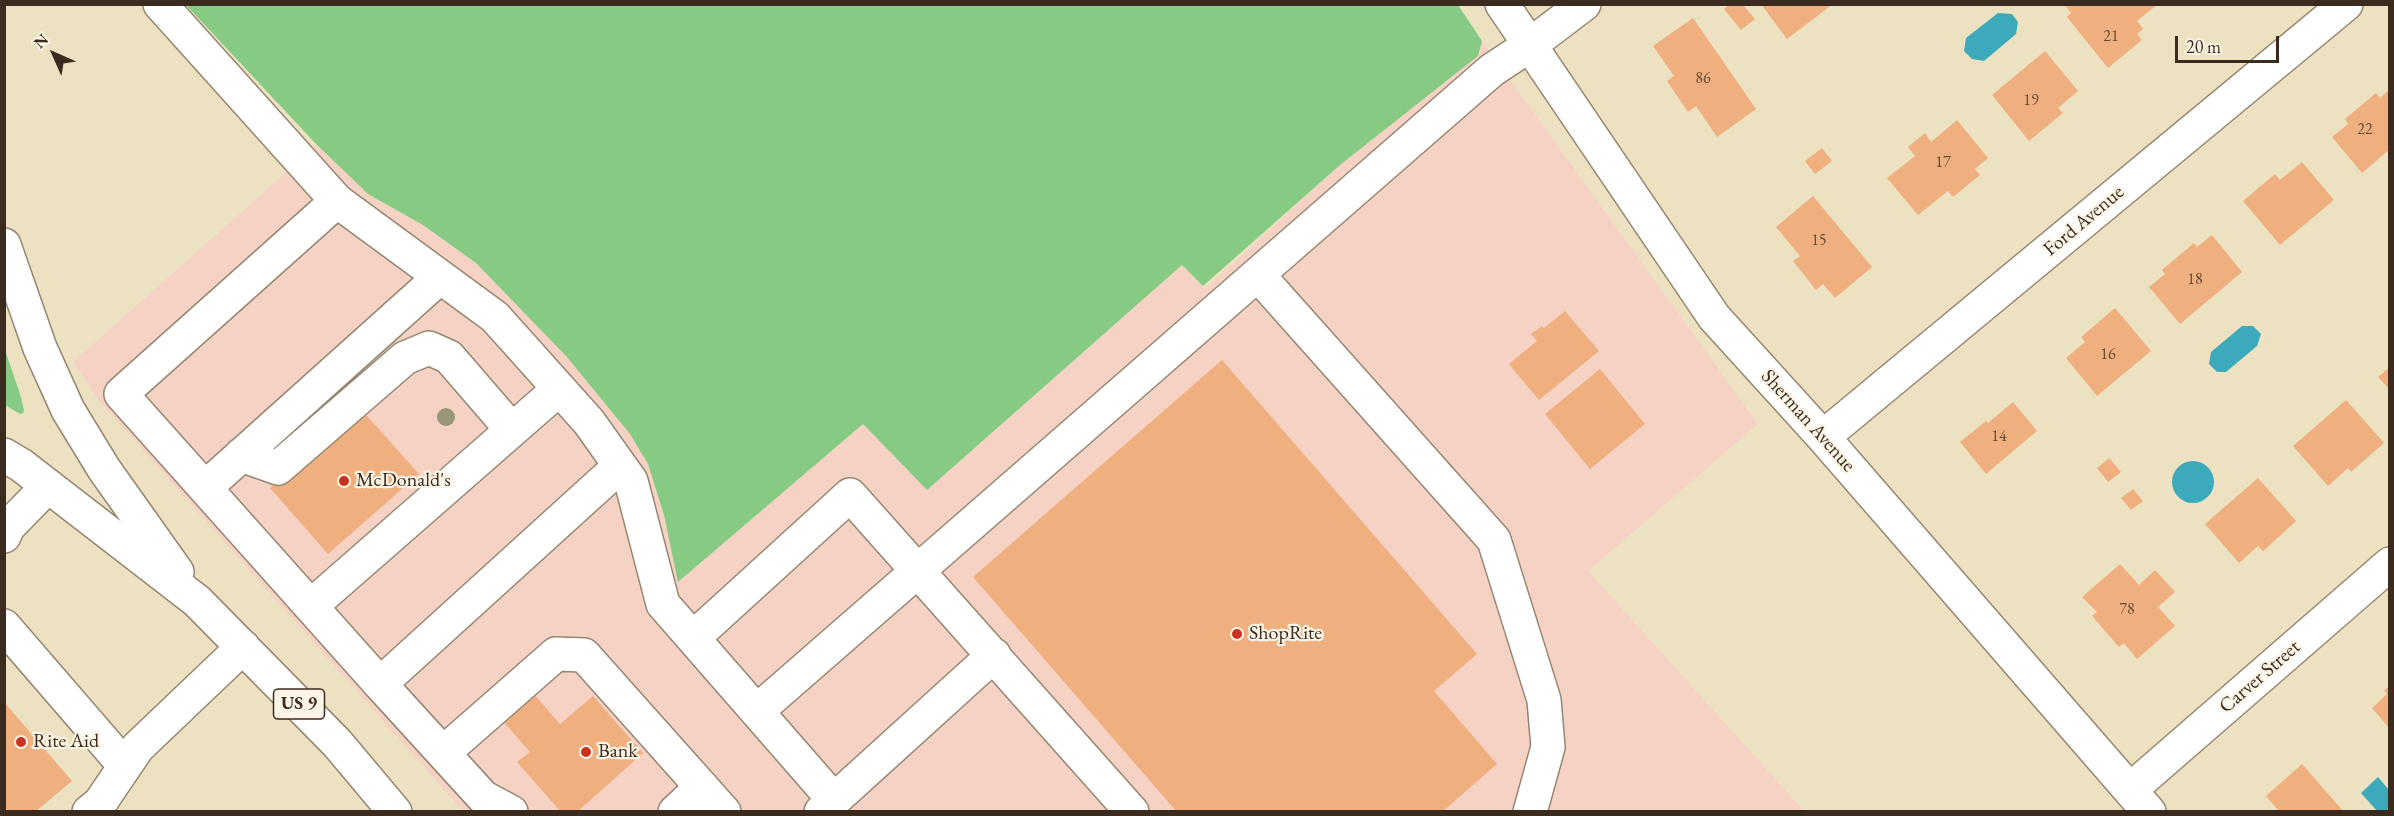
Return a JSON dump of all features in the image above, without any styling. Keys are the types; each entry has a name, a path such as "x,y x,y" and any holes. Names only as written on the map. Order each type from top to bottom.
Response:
{"main road":[{"path":"160,4 337,201 495,317 589,422 631,480 663,604 757,711 827,806 994,655"},
{"name":"Sherman Avenue","path":"1502,4 1714,317 1823,437 2140,801"},
{"path":"757,711 1492,70 1530,45 1584,4"},
{"name":"Ford Avenue","path":"1823,437 2346,4"},
{"path":"337,201 121,394 483,797 512,812"},
{"path":"4,245 40,348 68,410 104,469 197,601"},
{"path":"1258,274 1494,540 1544,700 1548,747 1530,812"},
{"path":"206,487 440,277"},
{"path":"241,454 278,468 405,358 429,348 449,357 512,430"},
{"path":"311,606 558,388"},
{"name":"US 9","path":"4,455 48,486 197,601 337,743 395,812"},
{"path":"380,684 620,466"},
{"path":"4,536 8,527 48,486"},
{"path":"693,638 850,495 1132,812"},
{"name":"Carver Street","path":"2140,801 2390,564"},
{"path":"4,626 126,766"},
{"path":"89,812 100,802 138,747 243,647"},
{"path":"443,753 556,654 584,654 724,812"},
{"path":"675,812 702,787"}],"shaded area":[{"path":"1482,41 1758,424 1588,571 1804,811 463,811 100,402 73,362 317,145 368,194 423,225 476,263 566,356 630,434 648,464 664,515 679,581 863,424 927,490 1182,265 1205,289 1340,165 1478,56"}],"green space":[{"path":"186,5 1458,5 1482,41 1478,56 1340,165 1203,286 1182,265 927,490 863,424 678,582 664,515 648,464 630,434 566,356 476,263 423,225 368,194 317,145"},
{"path":"4,347 21,397 24,411 20,414 5,405"}],"water":[{"path":"1998,13 2012,14 2018,22 2016,34 1984,61 1972,59 1964,51 1966,38"},
{"path":"2242,326 2253,326 2261,334 2257,346 2226,372 2217,372 2209,364 2211,352"},
{"path":"2193,461 2208,467 2214,482 2208,497 2193,503 2178,497 2172,482 2178,467"},
{"path":"2378,777 2389,790 2389,811 2377,811 2361,793"}],"building":[{"path":"1730,4 1742,4 1755,19 1741,30 1724,9"},
{"path":"1761,4 1833,4 1787,39"},
{"path":"2064,4 2158,4 2137,21 2143,29 2137,34 2142,40 2108,68 2067,17 2071,13"},
{"path":"1693,18 1756,109 1717,137 1696,106 1688,112 1667,81 1674,76 1653,46"},
{"path":"2045,51 2078,91 2058,108 2063,113 2029,141 1992,95"},
{"path":"2390,89 2390,149 2362,173 2332,137 2348,124 2345,119 2376,93 2380,98"},
{"path":"1957,120 1988,158 1975,169 1980,175 1953,197 1948,191 1918,215 1887,178 1915,156 1908,147 1925,133 1931,142"},
{"path":"1822,148 1832,161 1815,174 1805,161"},
{"path":"2302,162 2334,200 2280,245 2243,201 2275,174 2280,180"},
{"path":"1813,196 1872,267 1835,298 1823,284 1816,290 1793,261 1800,256 1776,227"},
{"path":"2212,235 2242,272 2180,324 2149,287 2165,274 2162,270 2194,243 2197,247"},
{"path":"2115,308 2151,351 2097,396 2066,358 2085,342 2081,337"},
{"path":"1565,311 1599,351 1539,400 1509,364 1537,341 1531,334 1542,326 1544,328"},
{"path":"1222,360 1477,654 1434,691 1497,764 1442,812 1177,812 973,577"},
{"path":"2390,367 2390,390 2378,377"},
{"path":"1600,369 1645,424 1590,469 1545,414"},
{"path":"2346,400 2384,443 2351,472 2348,468 2328,486 2293,446"},
{"path":"2013,402 2037,431 1986,474 1960,442"},
{"name":"McDonald's","path":"360,408 419,474 328,554 270,488"},
{"path":"2109,458 2121,472 2108,482 2097,468"},
{"path":"2258,478 2296,521 2263,551 2258,546 2239,563 2205,524"},
{"path":"2133,489 2143,501 2131,510 2121,498"},
{"path":"2120,564 2139,585 2155,570 2175,592 2158,607 2175,626 2137,659 2124,643 2119,647 2092,616 2097,612 2082,597"},
{"path":"2390,686 2390,729 2372,708 2387,694 2384,690"},
{"name":"Bank","path":"532,692 560,724 593,696 643,753 577,812 561,812 517,762 530,752 501,719"},
{"name":"Rite Aid","path":"4,702 72,781 35,812 4,812"},
{"path":"2302,764 2344,812 2276,812 2278,810 2266,796"}],"place":[{"name":"McDonald's","path":"344,481"},
{"name":"ShopRite","path":"1237,634"},
{"name":"Rite Aid","path":"21,742"},
{"name":"Bank","path":"586,752"}]}
